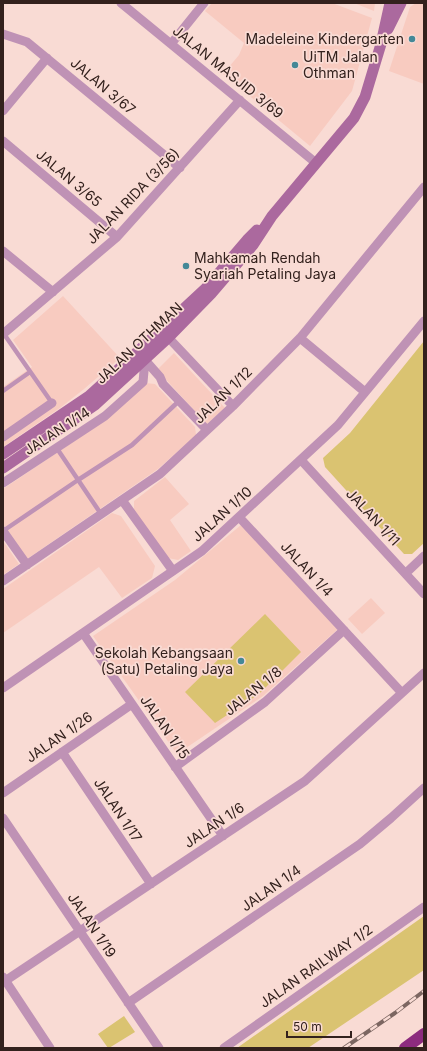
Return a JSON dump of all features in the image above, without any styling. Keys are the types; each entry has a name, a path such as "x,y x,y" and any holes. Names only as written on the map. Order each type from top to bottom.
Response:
{"highway":[{"path":"405,1048 424,1034"}],"main road":[{"name":"JALAN OTHMAN","path":"3,454 89,396 211,294 253,245 272,216 354,118 365,97 381,44 390,3"},
{"name":"JALAN OTHMAN","path":"381,44 402,3"},
{"name":"JALAN OTHMAN","path":"3,468 95,405 144,360 165,334"}],"street":[{"name":"JALAN MASJID 3/69","path":"121,3 316,163"},
{"path":"171,44 204,3"},
{"name":"JALAN 3/67","path":"3,34 27,42 180,168"},
{"path":"3,111 47,58"},
{"name":"JALAN RIDA (3/56)","path":"3,334 118,237 240,100"},
{"name":"JALAN 3/65","path":"3,140 118,237"},
{"name":"JALAN 1/12","path":"3,581 160,474 233,406 300,338 424,187"},
{"path":"3,251 53,292"},
{"name":"JALAN 1/10","path":"3,688 202,551 338,425 424,321"},
{"path":"165,334 233,406"},
{"path":"300,338 366,392"},
{"path":"144,360 160,376 163,384 207,430"},
{"name":"JALAN 1/14","path":"3,483 105,416 143,382 144,360"},
{"path":"3,437 52,403"},
{"path":"35,414 43,427"},
{"name":"JALAN 1/11","path":"301,460 424,594"},
{"path":"122,500 173,571"},
{"name":"JALAN 1/4","path":"240,517 402,693"},
{"path":"3,531 27,565"},
{"path":"406,573 424,556"},
{"name":"JALAN 1/8","path":"175,767 265,702 344,630"},
{"name":"JALAN 1/15","path":"83,633 223,836"},
{"name":"JALAN 1/6","path":"4,979 80,932 305,781 424,673"},
{"name":"JALAN 1/26","path":"3,793 132,704"},
{"name":"JALAN 1/17","path":"62,752 151,884"},
{"name":"JALAN 1/4","path":"128,1003 360,844 424,788"},
{"name":"JALAN 1/19","path":"3,818 159,1048"},
{"name":"JALAN RAILWAY 1/2","path":"224,1048 424,907"},
{"path":"4,979 50,1048"}],"lane":[{"path":"3,334 52,403"},
{"path":"3,391 30,372"},
{"path":"3,531 132,445 179,401"},
{"path":"56,448 101,514"}],"shaded area":[{"name":"UiTM Jalan Othman","path":"212,3 332,3 372,18 352,91 310,146 223,74 239,55 244,43 205,11"},
{"path":"354,3 375,3 374,11"},
{"name":"Madeleine Kindergarten","path":"416,3 424,3 424,84 389,71 410,7"},
{"path":"63,296 120,358 60,408 3,447 3,387 32,367 13,340"},
{"path":"424,341 424,543 412,554 404,554 325,467 323,458 350,433"},
{"path":"174,353 225,408 207,424 157,370"},
{"path":"145,383 155,384 195,427 196,435 158,469 27,559 3,524 3,489 107,419"},
{"path":"165,477 189,504 170,520 191,551 178,560 168,558 134,510 134,501"},
{"path":"112,513 121,516 155,566 152,578 122,598 99,567 3,633 3,589"},
{"name":"Sekolah Kebangsaan (Satu) Petaling Jaya","path":"241,525 338,629 263,696 177,754 93,636 175,580"},
{"path":"3,541 19,564 3,575"},
{"path":"371,598 385,613 362,634 348,619"},
{"path":"265,614 301,652 259,694 215,723 185,692"},
{"path":"424,916 424,970 308,1048 237,1048"},
{"path":"124,1016 135,1032 108,1048 98,1034"}],"railway":[{"path":"344,1048 424,991"}],"place":[{"name":"Madeleine Kindergarten","path":"412,39"},
{"name":"UiTM Jalan Othman","path":"295,65"},
{"name":"Mahkamah Rendah Syariah Petaling Jaya","path":"186,266"},
{"name":"Sekolah Kebangsaan (Satu) Petaling Jaya","path":"241,661"}]}
